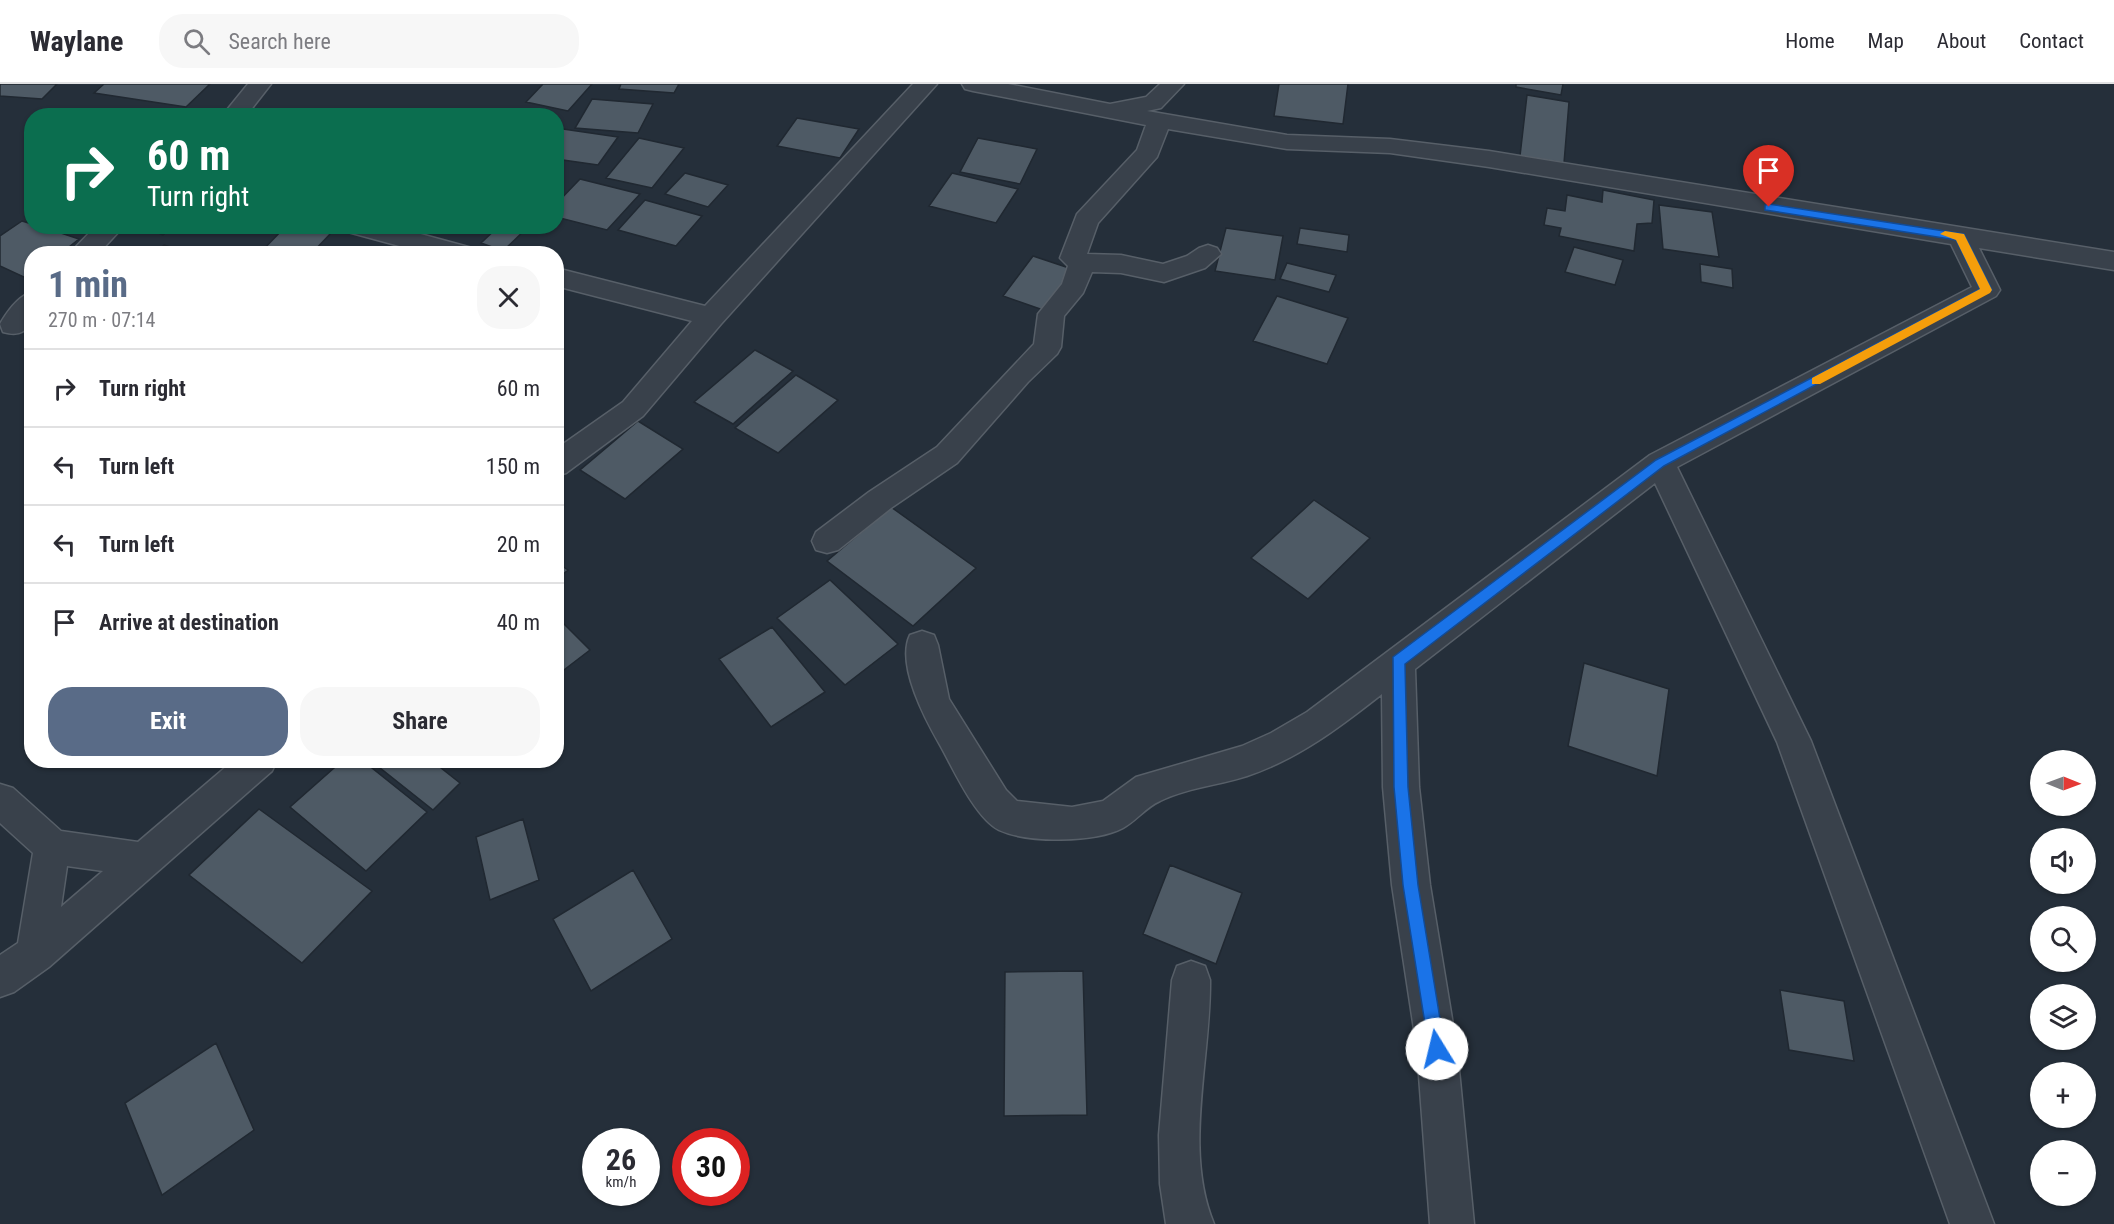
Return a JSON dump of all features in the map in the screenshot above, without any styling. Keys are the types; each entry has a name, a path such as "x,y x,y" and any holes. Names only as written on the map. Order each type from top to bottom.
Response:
{"street":[{"path":"240,108 260,84"},
{"path":"564,459 633,409 711,317 926,84"},
{"path":"973,84 1159,121 1287,142 1390,146 1489,159 2114,261"},
{"path":"1109,111 1153,103 1173,84"},
{"path":"1159,121 1148,152 1126,179 1086,220 1073,258 1082,263 1120,264 1164,273 1196,262 1208,254"},
{"path":"91,246 103,234"},
{"path":"387,234 433,246"},
{"path":"922,645 933,702 993,802 1009,817 1072,824 1111,816 1149,788 1247,760 1283,744 1319,723 1660,463 1987,290 1960,237"},
{"path":"827,540 880,500 947,455 1018,375 1047,347 1051,314 1074,287 1082,263"},
{"path":"564,280 711,317"},
{"path":"13,324 24,311"},
{"path":"1660,463 1794,741 1972,1224"},
{"path":"1398,661 1401,787 1411,885 1437,1049 1452,1224"},
{"path":"0,978 35,954 251,768"},
{"path":"0,800 52,847 145,861"},
{"path":"35,954 52,847"},
{"path":"1191,980 1192,1016 1180,1123 1180,1173 1186,1220 1191,1224"}],"building":[{"path":"0,84 57,84 42,99 0,96"},
{"path":"104,84 210,84 186,107 94,93"},
{"path":"543,84 592,84 568,111 564,108 526,102"},
{"path":"621,84 679,84 674,93 619,89"},
{"path":"1279,84 1348,84 1343,124 1274,116"},
{"path":"1516,84 1563,84 1561,95 1516,87"},
{"path":"1527,95 1569,102 1564,163 1520,156"},
{"path":"592,99 653,104 638,133 575,128"},
{"path":"797,118 859,129 840,158 777,146"},
{"path":"564,129 618,137 598,165 564,160"},
{"path":"639,138 684,148 652,188 606,178"},
{"path":"978,138 1037,149 1020,184 960,172"},
{"path":"685,173 728,185 708,207 665,194"},
{"path":"952,173 1018,189 996,223 929,206"},
{"path":"580,179 640,194 607,230 564,219 564,196"},
{"path":"1603,190 1654,200 1652,223 1637,224 1634,251 1559,236 1561,228 1544,225 1547,208 1565,211 1567,195 1602,202"},
{"path":"645,200 702,216 676,246 618,230"},
{"path":"1659,205 1712,212 1719,257 1663,249"},
{"path":"22,221 24,222 24,234 64,234 79,239 70,246 24,246 24,277 0,266 0,236"},
{"path":"1226,228 1283,236 1275,280 1215,271"},
{"path":"1300,228 1349,235 1347,252 1297,244"},
{"path":"278,234 330,234 319,246 267,246"},
{"path":"491,234 521,234 508,246 489,246 481,243"},
{"path":"1574,247 1623,260 1615,285 1565,272"},
{"path":"1033,256 1075,270 1046,311 1003,296"},
{"path":"1287,263 1336,275 1329,292 1280,279"},
{"path":"1700,264 1732,269 1733,288 1701,282"},
{"path":"1277,296 1348,318 1327,364 1253,341"},
{"path":"755,350 793,371 733,424 694,402"},
{"path":"796,375 838,400 778,453 735,428"},
{"path":"638,421 683,449 625,499 580,470"},
{"path":"1314,500 1370,538 1308,599 1251,558"},
{"path":"891,507 976,568 913,626 827,561"},
{"path":"830,580 898,644 845,685 777,618"},
{"path":"564,624 590,650 564,670"},
{"path":"772,627 825,692 771,727 719,659"},
{"path":"1584,663 1669,689 1657,776 1568,746"},
{"path":"334,768 372,768 427,812 366,871 290,807"},
{"path":"380,768 441,768 460,783 433,810"},
{"path":"259,809 372,891 302,963 189,875"},
{"path":"523,819 539,880 490,900 476,837"},
{"path":"1170,865 1242,893 1216,964 1143,934"},
{"path":"633,870 672,939 591,991 553,919"},
{"path":"1083,971 1087,1115 1004,1116 1005,972"},
{"path":"1780,990 1844,1001 1854,1061 1789,1050"},
{"path":"216,1043 254,1130 162,1195 125,1103"}],"slow traffic":[{"path":"1816,381 1987,290 1960,237 1945,234"}],"route":[{"path":"1437,1049 1411,885 1401,787 1398,661 1660,463 1987,290 1960,237 1769,207"}]}
